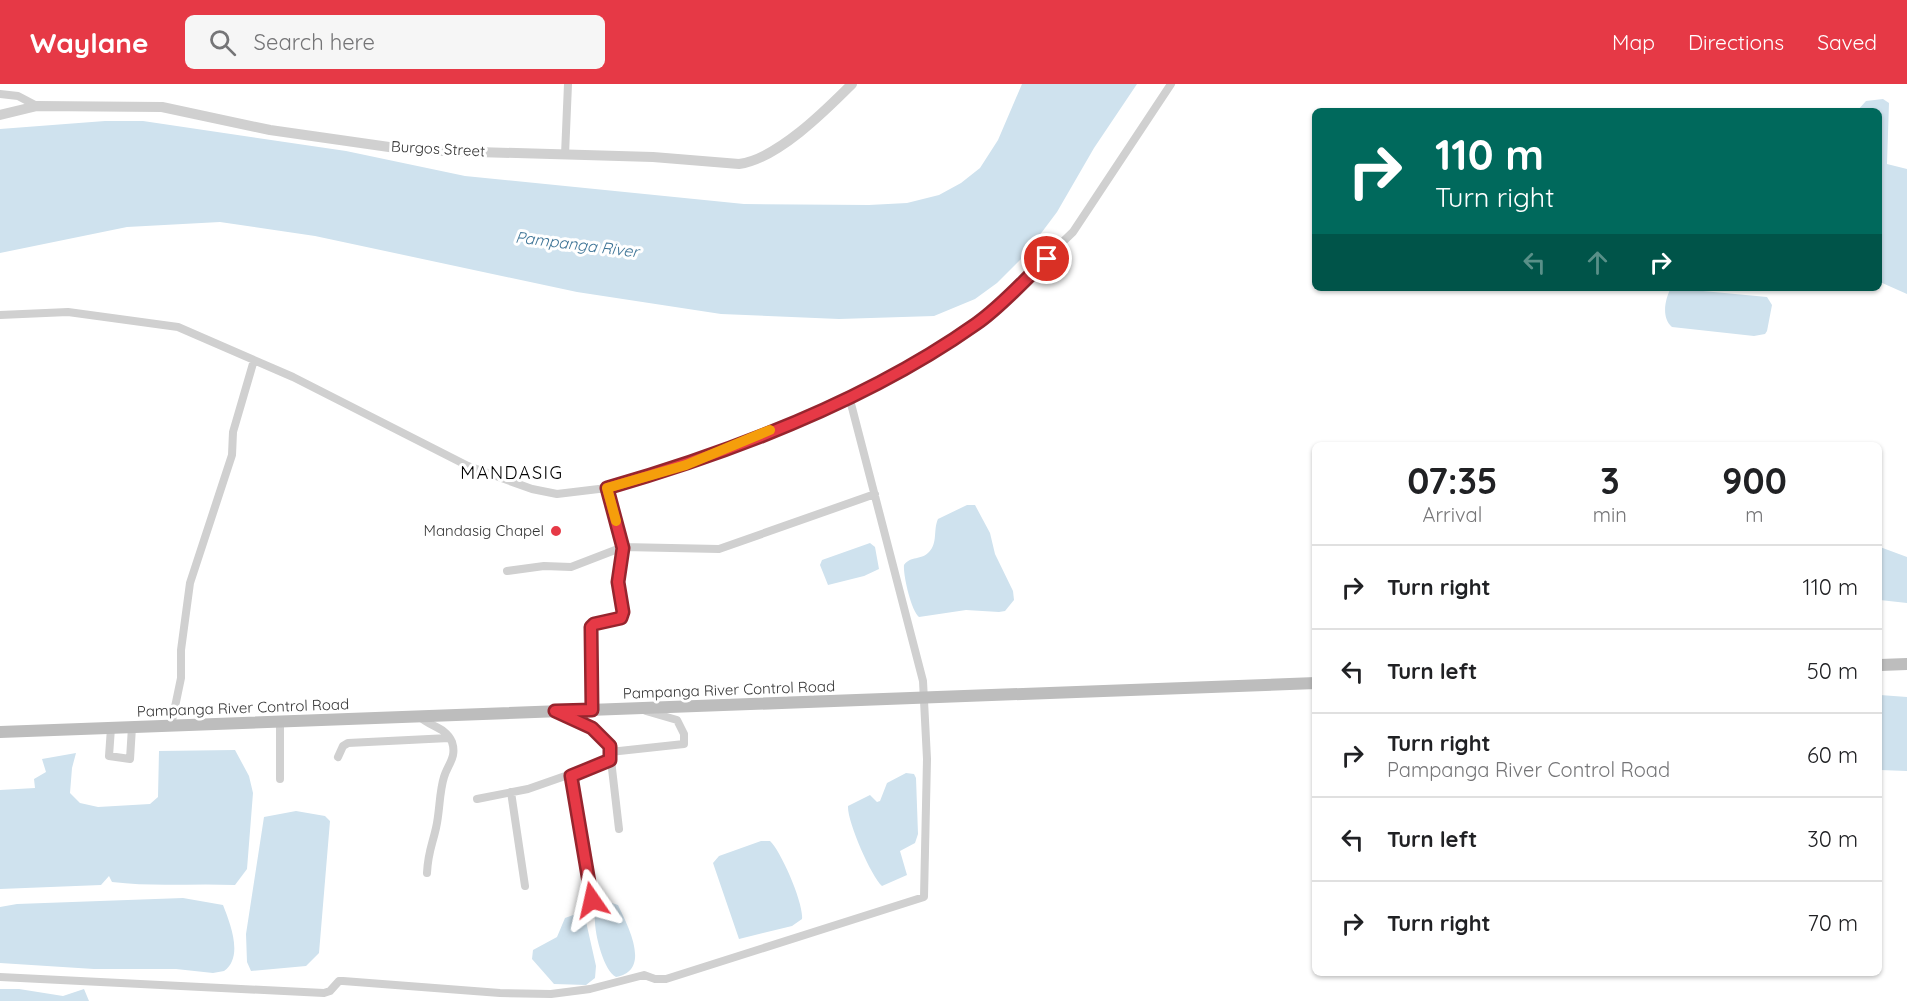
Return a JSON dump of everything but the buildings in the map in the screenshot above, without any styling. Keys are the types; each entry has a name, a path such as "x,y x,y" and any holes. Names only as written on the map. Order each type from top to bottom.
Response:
{"main road":[{"path":"1882,665 1907,664"},
{"name":"Pampanga River Control Road","path":"0,732 1312,683"}],"street":[{"path":"565,155 568,84"},
{"name":"Burgos Street","path":"0,115 37,106 162,107 270,129 410,150 676,158 739,164 752,162 796,133 852,84"},
{"path":"0,315 68,312 178,327 293,377 468,466 532,489 557,494 607,488 686,465 849,396 897,374 978,323 1064,243 1172,84"},
{"path":"0,94 18,96 37,106"},
{"path":"171,726 181,678 181,650 190,583 232,455 233,432 254,360"},
{"path":"0,976 324,993 330,991 339,981 343,981 501,993 551,994 590,989 644,975 655,979 666,979 924,897 927,759 921,666 849,396"},
{"path":"592,710 591,627 594,624 621,618 623,612 618,582 623,548 607,488"},
{"path":"507,571 544,566 571,567 623,548 719,549 875,494"},
{"path":"477,799 571,776 610,756 684,744 684,734 677,720 637,709"},
{"path":"555,711 592,728 610,746 619,829"},
{"path":"419,716 440,728 449,738 452,743 453,762 444,777 436,829 428,850 427,873"},
{"path":"280,722 280,779"},
{"path":"111,728 110,757 130,759 132,727"},
{"path":"338,757 343,746 348,743 449,738"},
{"path":"571,776 592,900"},
{"path":"511,792 525,886"}],"water":[{"name":"Pampanga River","path":"1022,84 1137,84 1094,148 1057,212 1024,256 997,283 975,299 934,316 839,319 721,314 577,292 315,236 220,222 127,227 0,253 0,129 105,121 143,121 346,151 465,176 744,204 869,205 907,203 939,195 961,183 980,168 998,140"},
{"path":"1883,99 1889,103 1887,164 1907,169 1907,294 1882,283 1882,108 1860,108 1866,101"},
{"path":"1670,291 1703,291 1767,297 1772,305 1767,331 1765,334 1754,336 1672,327 1665,314"},
{"path":"967,505 975,505 990,533 995,554 1013,591 1014,600 1005,611 966,610 919,617 908,592 904,565 909,560 923,556 932,548 938,519"},
{"path":"870,543 875,547 879,569 864,576 828,585 820,565 822,560"},
{"path":"1882,548 1907,557 1907,603 1882,600"},
{"path":"1882,695 1907,697 1907,771 1882,770"},
{"path":"235,750 249,776 253,793 247,869 235,885 158,885 112,882 109,876 101,885 0,889 0,790 35,788 34,779 46,772 42,759 76,753 70,793 80,803 98,807 150,804 158,797 159,751"},
{"path":"906,773 914,774 916,778 918,834 915,843 900,851 907,875 882,886 860,848 848,806 870,795 877,802 880,801 887,783"},
{"path":"296,811 325,816 330,821 319,953 306,966 251,971 247,962 246,934 264,817"},
{"path":"761,841 770,841 780,855 796,890 802,919 792,926 739,939 713,863 719,856"},
{"path":"183,898 223,905 234,940 233,957 230,965 224,971 213,973 176,969 94,969 0,963 0,907 17,904"},
{"path":"609,902 618,905 627,924 635,957 633,966 627,973 616,977 611,973 602,956 595,924 596,908"},
{"path":"576,914 586,920 596,966 595,978 586,985 554,984 532,959 533,950 557,937 565,918"},
{"path":"0,989 19,989 63,996 84,989 89,1001 0,1001"}],"slow traffic":[{"path":"616,521 607,488 686,465 770,430"}],"place":[{"name":"Mandasig Chapel","path":"556,531"}],"district":[{"name":"MANDASIG","path":"512,473"}],"route":[{"path":"592,900 581,846 571,776 610,760 610,746 592,728 555,711 592,710 591,627 594,624 613,622 621,618 623,612 618,582 623,548 607,488 686,465 826,407 897,374 978,323 1047,259"}]}
